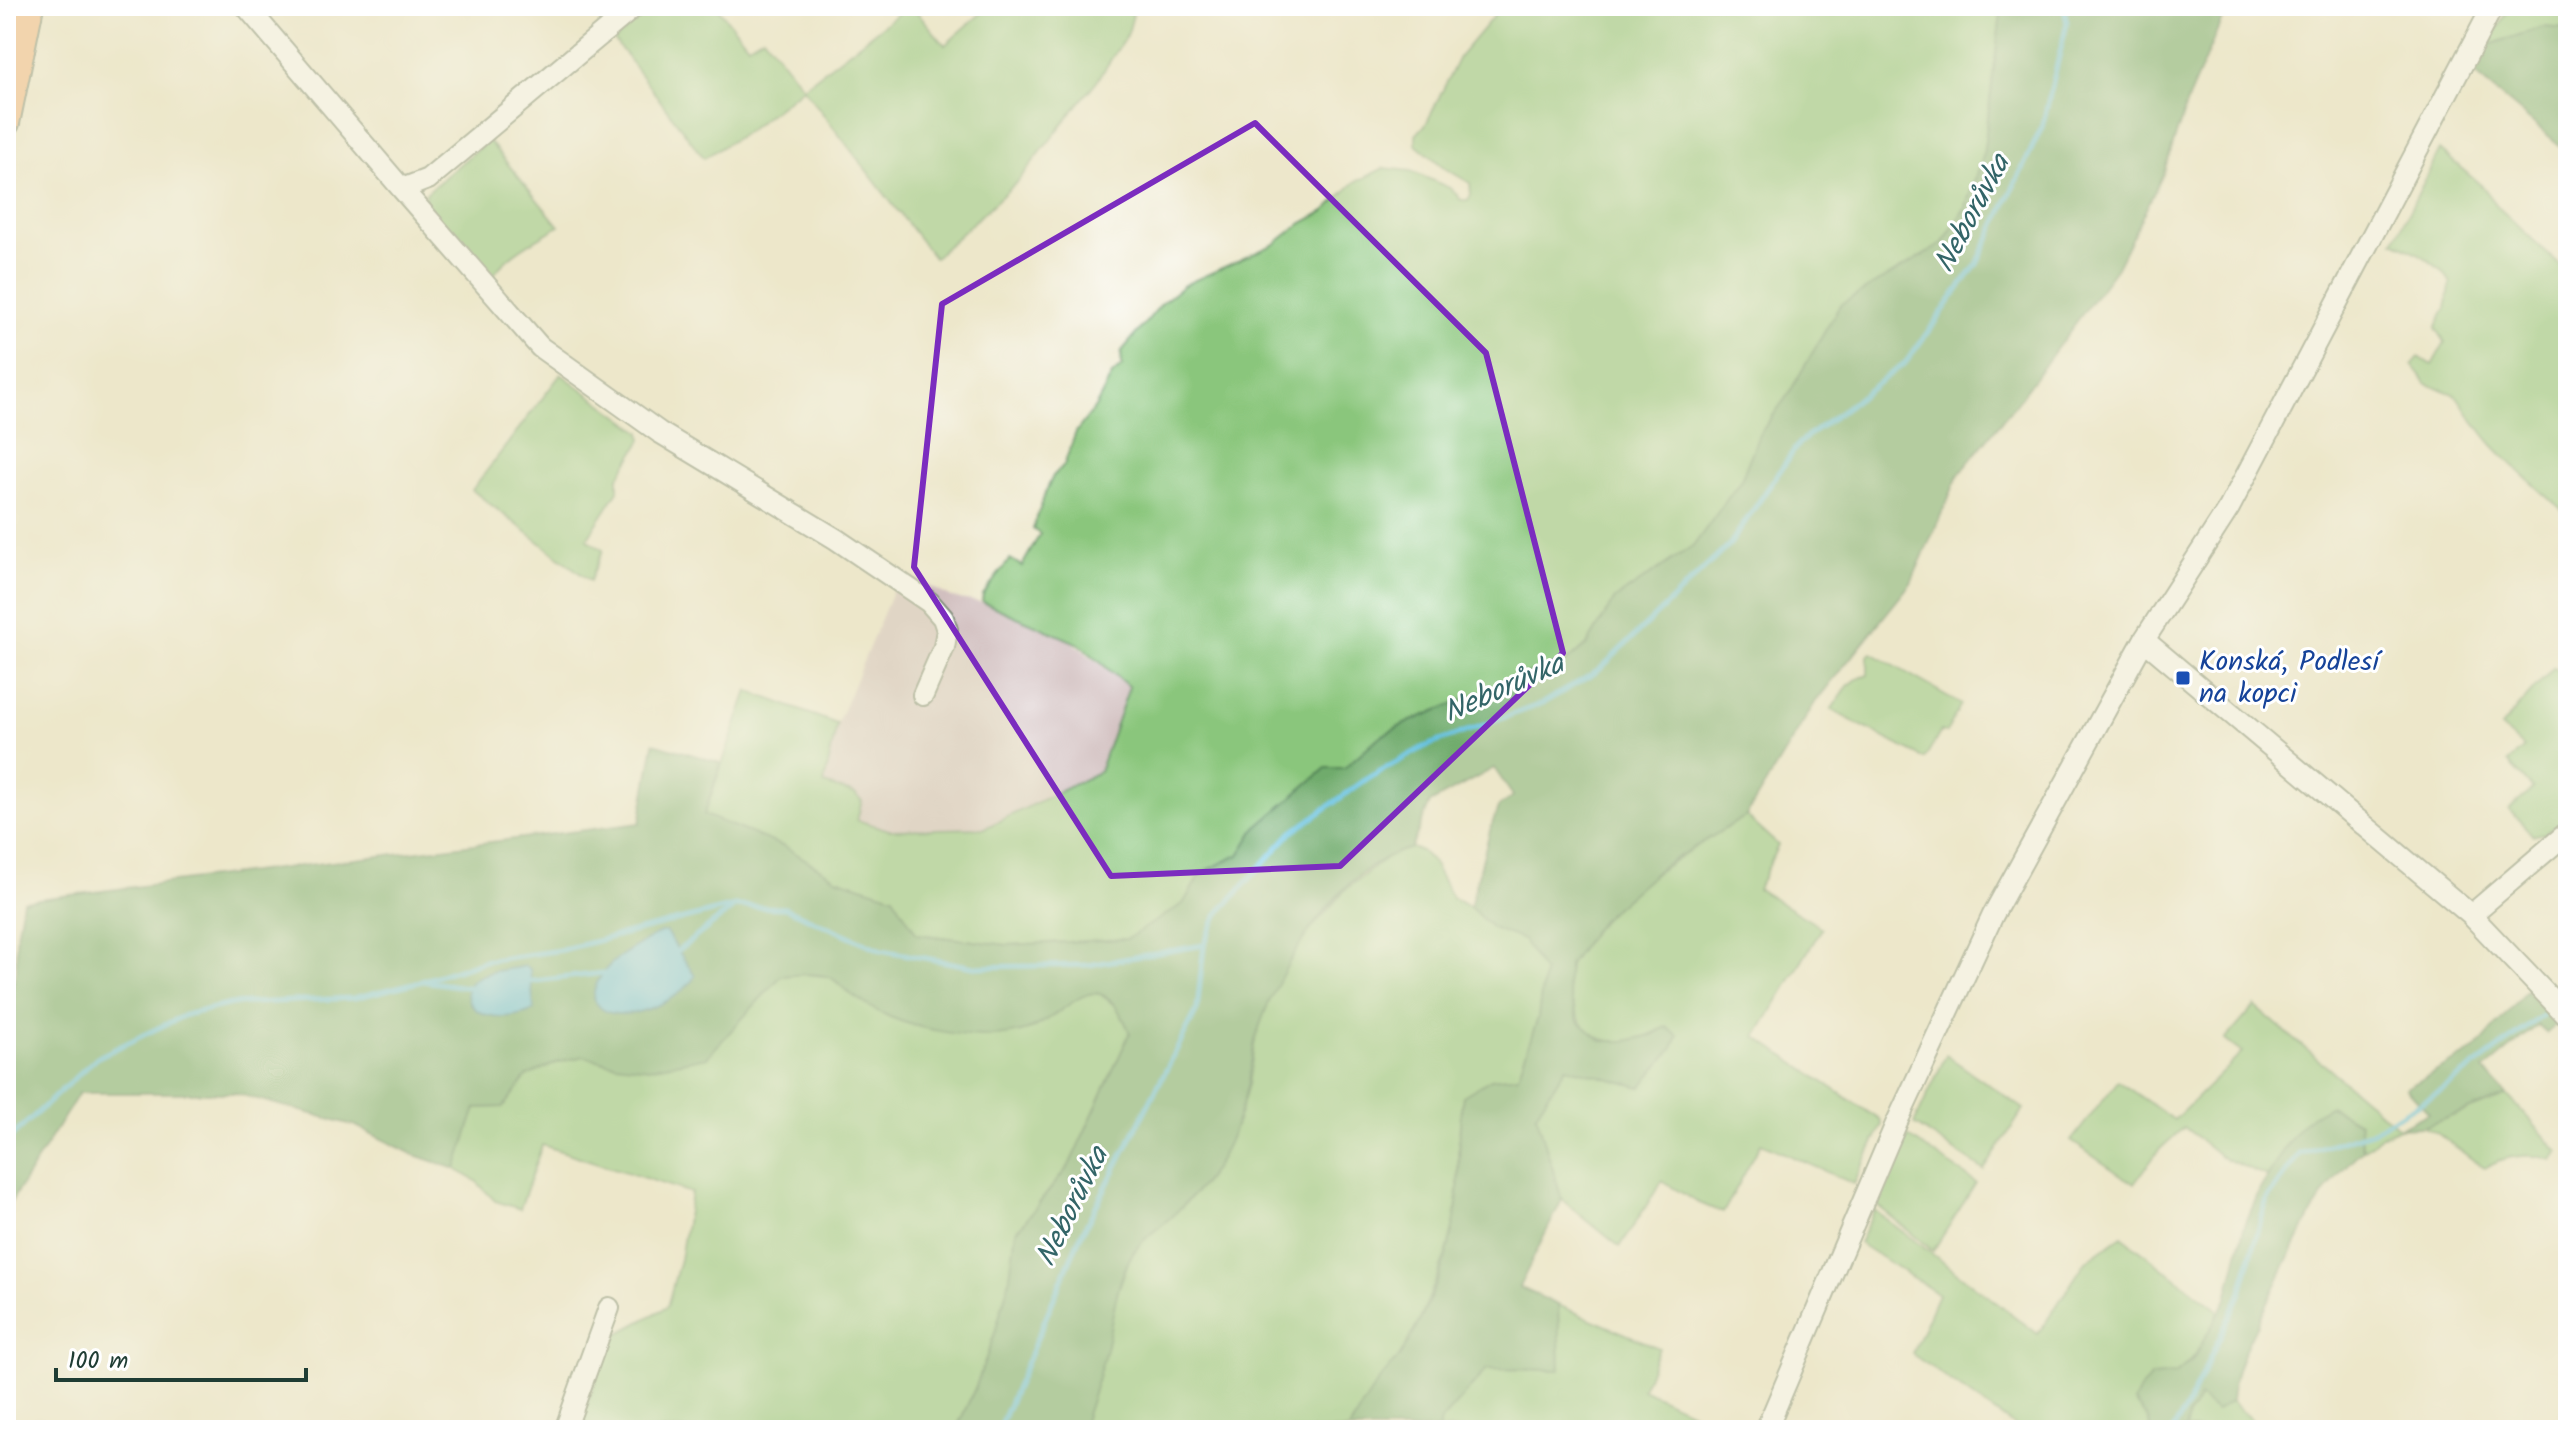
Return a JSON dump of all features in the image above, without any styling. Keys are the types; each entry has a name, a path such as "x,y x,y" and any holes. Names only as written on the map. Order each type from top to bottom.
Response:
{"main road":[{"path":"6,123 30,6"}],"street":[{"path":"246,6 540,347 659,432 836,539 929,602 943,618 947,630 944,647 923,695"},
{"path":"402,189 428,179 635,6"},
{"path":"1766,1430 1896,1124 1993,915 2144,640 2229,508 2493,6"},
{"path":"2144,640 2471,915 2568,1017"},
{"path":"2471,915 2568,832"},
{"path":"565,1430 609,1308"}],"highlighted area":[{"path":"1255,123 1486,353 1563,653 1340,866 1111,876 914,567 942,304"}],"shaded area":[{"path":"901,571 952,598 985,603 1067,638 1129,687 1100,772 985,828 889,830 856,820 862,801 855,794 824,784 837,724"}],"green space":[{"path":"654,6 716,6 748,45 763,36 803,87 908,6 912,6 945,45 986,9 985,6 1125,6 1133,15 1128,33 1099,78 1017,182 934,258 803,88 749,130 704,158 614,40"},
{"path":"1502,6 2002,6 1983,157 1965,208 1942,244 1920,259 1788,395 1759,435 1741,480 1710,528 1694,545 1615,599 1587,645 1571,660 1552,672 1526,674 1379,737 1344,769 1256,828 1239,855 1202,872 1183,904 1127,939 1007,945 917,934 893,896 836,878 785,847 704,815 748,691 837,724 824,784 855,794 862,801 857,820 889,830 985,828 1099,772 1129,687 1079,644 985,603 982,601 983,595 1010,559 1022,566 1040,534 1033,529 1046,491 1053,476 1064,465 1076,432 1096,406 1112,375 1122,366 1121,352 1162,303 1184,285 1275,244 1299,225 1325,211 1355,182 1384,168 1411,171 1452,189 1461,200 1468,200 1470,183 1446,169 1416,144 1416,135 1426,124 1459,57"},
{"path":"2002,6 2228,6 2190,94 2163,174 2117,267 2018,401 1959,474 1911,583 1816,701 1746,816 1663,866 1600,921 1569,965 1567,987 1578,1021 1602,1041 1626,1041 1652,1035 1666,1027 1678,1035 1673,1048 1641,1087 1566,1067 1536,1114 1562,1200 1519,1287 1558,1305 1560,1370 1487,1369 1440,1422 1438,1430 1349,1430 1372,1390 1410,1339 1440,1275 1457,1208 1463,1096 1491,1079 1518,1076 1538,1018 1544,973 1523,940 1492,928 1470,907 1498,807 1513,796 1494,768 1430,803 1411,848 1385,858 1360,875 1336,897 1296,951 1257,1034 1243,1101 1222,1156 1199,1189 1142,1242 1129,1260 1120,1282 1106,1349 1081,1430 956,1430 995,1333 1010,1278 1016,1232 1069,1166 1130,1033 1119,1011 1108,998 1097,993 1074,1001 1028,1030 974,1036 924,1028 890,1017 824,975 781,976 707,1057 649,1068 608,1063 584,1056 556,1063 527,1076 503,1107 476,1108 456,1169 412,1154 356,1126 235,1093 79,1093 6,1210 6,1011 17,969 16,941 23,901 640,823 654,743 721,763 704,815 785,847 836,878 893,896 917,934 1007,945 1127,939 1183,904 1202,872 1239,855 1256,828 1326,768 1344,768 1379,737 1409,722 1526,674 1553,672 1587,645 1615,599 1694,545 1741,480 1759,435 1788,395 1840,305 1942,244 1965,208 1983,157","holes":["666,932 679,952 620,1014"]},
{"path":"2509,6 2568,6 2568,29 2543,27 2489,45"},
{"path":"2543,27 2568,29 2568,152 2472,72 2489,45"},
{"path":"488,140 559,226 512,255 492,278 424,203 426,193"},
{"path":"2440,150 2483,187 2499,208 2568,273 2568,515 2493,445 2456,395 2427,384 2412,365 2419,357 2432,365 2445,342 2436,328 2446,308 2451,283 2433,264 2394,241"},
{"path":"561,374 641,432 642,440 618,478 618,491 587,539 603,550 590,581 472,490"},
{"path":"1872,653 1961,704 1946,733 1941,731 1925,759 1831,710 1848,686 1868,675 1868,655"},
{"path":"2554,667 2568,680 2568,815 2545,834 2533,835 2509,810 2533,789 2508,762 2524,748 2501,727"},
{"path":"1746,816 1778,845 1758,889 1822,928 1756,1037 1880,1120 1882,1125 1854,1184 1761,1143 1723,1213 1662,1181 1620,1247 1562,1200 1536,1114 1566,1067 1641,1087 1666,1027 1637,1039 1610,1041 1598,1037 1587,1029 1572,1002 1567,975 1569,966 1599,924 1637,888 1679,857"},
{"path":"1411,848 1421,851 1433,863 1452,898 1470,907 1492,928 1523,940 1544,973 1538,1018 1518,1076 1491,1079 1463,1096 1455,1222 1447,1252 1420,1320 1399,1358 1382,1376 1348,1430 1081,1430 1129,1259 1141,1242 1204,1183 1221,1158 1248,1085 1255,1038 1270,995 1288,962 1304,937 1345,890 1392,853"},
{"path":"805,974 831,977 849,993 890,1017 938,1030 987,1037 1032,1029 1075,997 1088,993 1100,994 1119,1009 1130,1033 1069,1166 1016,1232 1010,1278 995,1333 956,1430 577,1430 612,1337 667,1307 680,1259 691,1193 542,1145 520,1209 495,1201 476,1181 456,1169 476,1108 503,1107 527,1076 556,1063 584,1056 608,1063 706,1057 781,976"},
{"path":"2526,991 2558,1023 2547,1033 2538,1025 2484,1070 2507,1095 2423,1127 2399,1128 2429,1113 2406,1088 2475,1050"},
{"path":"2255,1006 2399,1128 2363,1150 2359,1122 2329,1106 2318,1112 2293,1136 2269,1177 2223,1158 2184,1127 2159,1150 2134,1184 2071,1141 2118,1081 2174,1120 2242,1053 2225,1040"},
{"path":"1946,1055 2024,1109 1984,1170 1914,1124"},
{"path":"2507,1095 2559,1152 2552,1160 2517,1156 2484,1168 2437,1133 2423,1127"},
{"path":"2329,1106 2359,1122 2363,1150 2333,1181 2297,1242 2245,1350 2231,1401 2216,1411 2199,1397 2188,1416 2185,1430 2151,1430 2148,1419 2134,1402 2142,1386 2152,1376 2175,1374 2193,1359 2227,1299 2244,1227 2260,1189 2295,1133 2311,1116"},
{"path":"1908,1136 1976,1183 1933,1251 1877,1205"},
{"path":"1874,1210 2038,1334 2086,1261 2122,1236 2219,1311 2187,1365 2174,1375 2161,1374 2134,1402 2148,1419 2151,1430 2020,1430 1912,1354 1938,1294 1859,1243"},
{"path":"1558,1305 1659,1348 1642,1389 1730,1430 1438,1430 1440,1422 1487,1369 1560,1370"},
{"path":"2199,1397 2216,1411 2231,1401 2262,1430 2185,1430 2188,1416"}],"water":[{"path":"661,932 666,932 695,976 689,985 653,1008 625,1014 602,1009 593,999 596,986 608,966"},
{"path":"525,966 530,969 534,1010 506,1017 486,1014 471,1004 467,990 475,979 492,972"}],"waterway":[{"name":"Neborůvka","path":"998,1430 1079,1239 1197,1010 1204,945 1217,915 1290,834 1368,778 1424,747 1541,704 1598,671 1730,544 1799,443 1906,362 1977,264 2042,127 2067,23 2064,6"},
{"path":"6,1142 96,1058 185,1015 231,1004 354,998 484,961 561,950 735,906 785,908 881,950 974,967 1089,965 1204,945"},
{"path":"675,953 733,908"},
{"path":"526,982 604,973"},
{"path":"423,981 473,988"},
{"path":"2173,1430 2240,1295 2267,1199 2299,1154 2371,1132 2441,1091 2542,1016"}],"place":[{"name":"Konská, Podlesí na kopci","path":"2183,678"}]}
